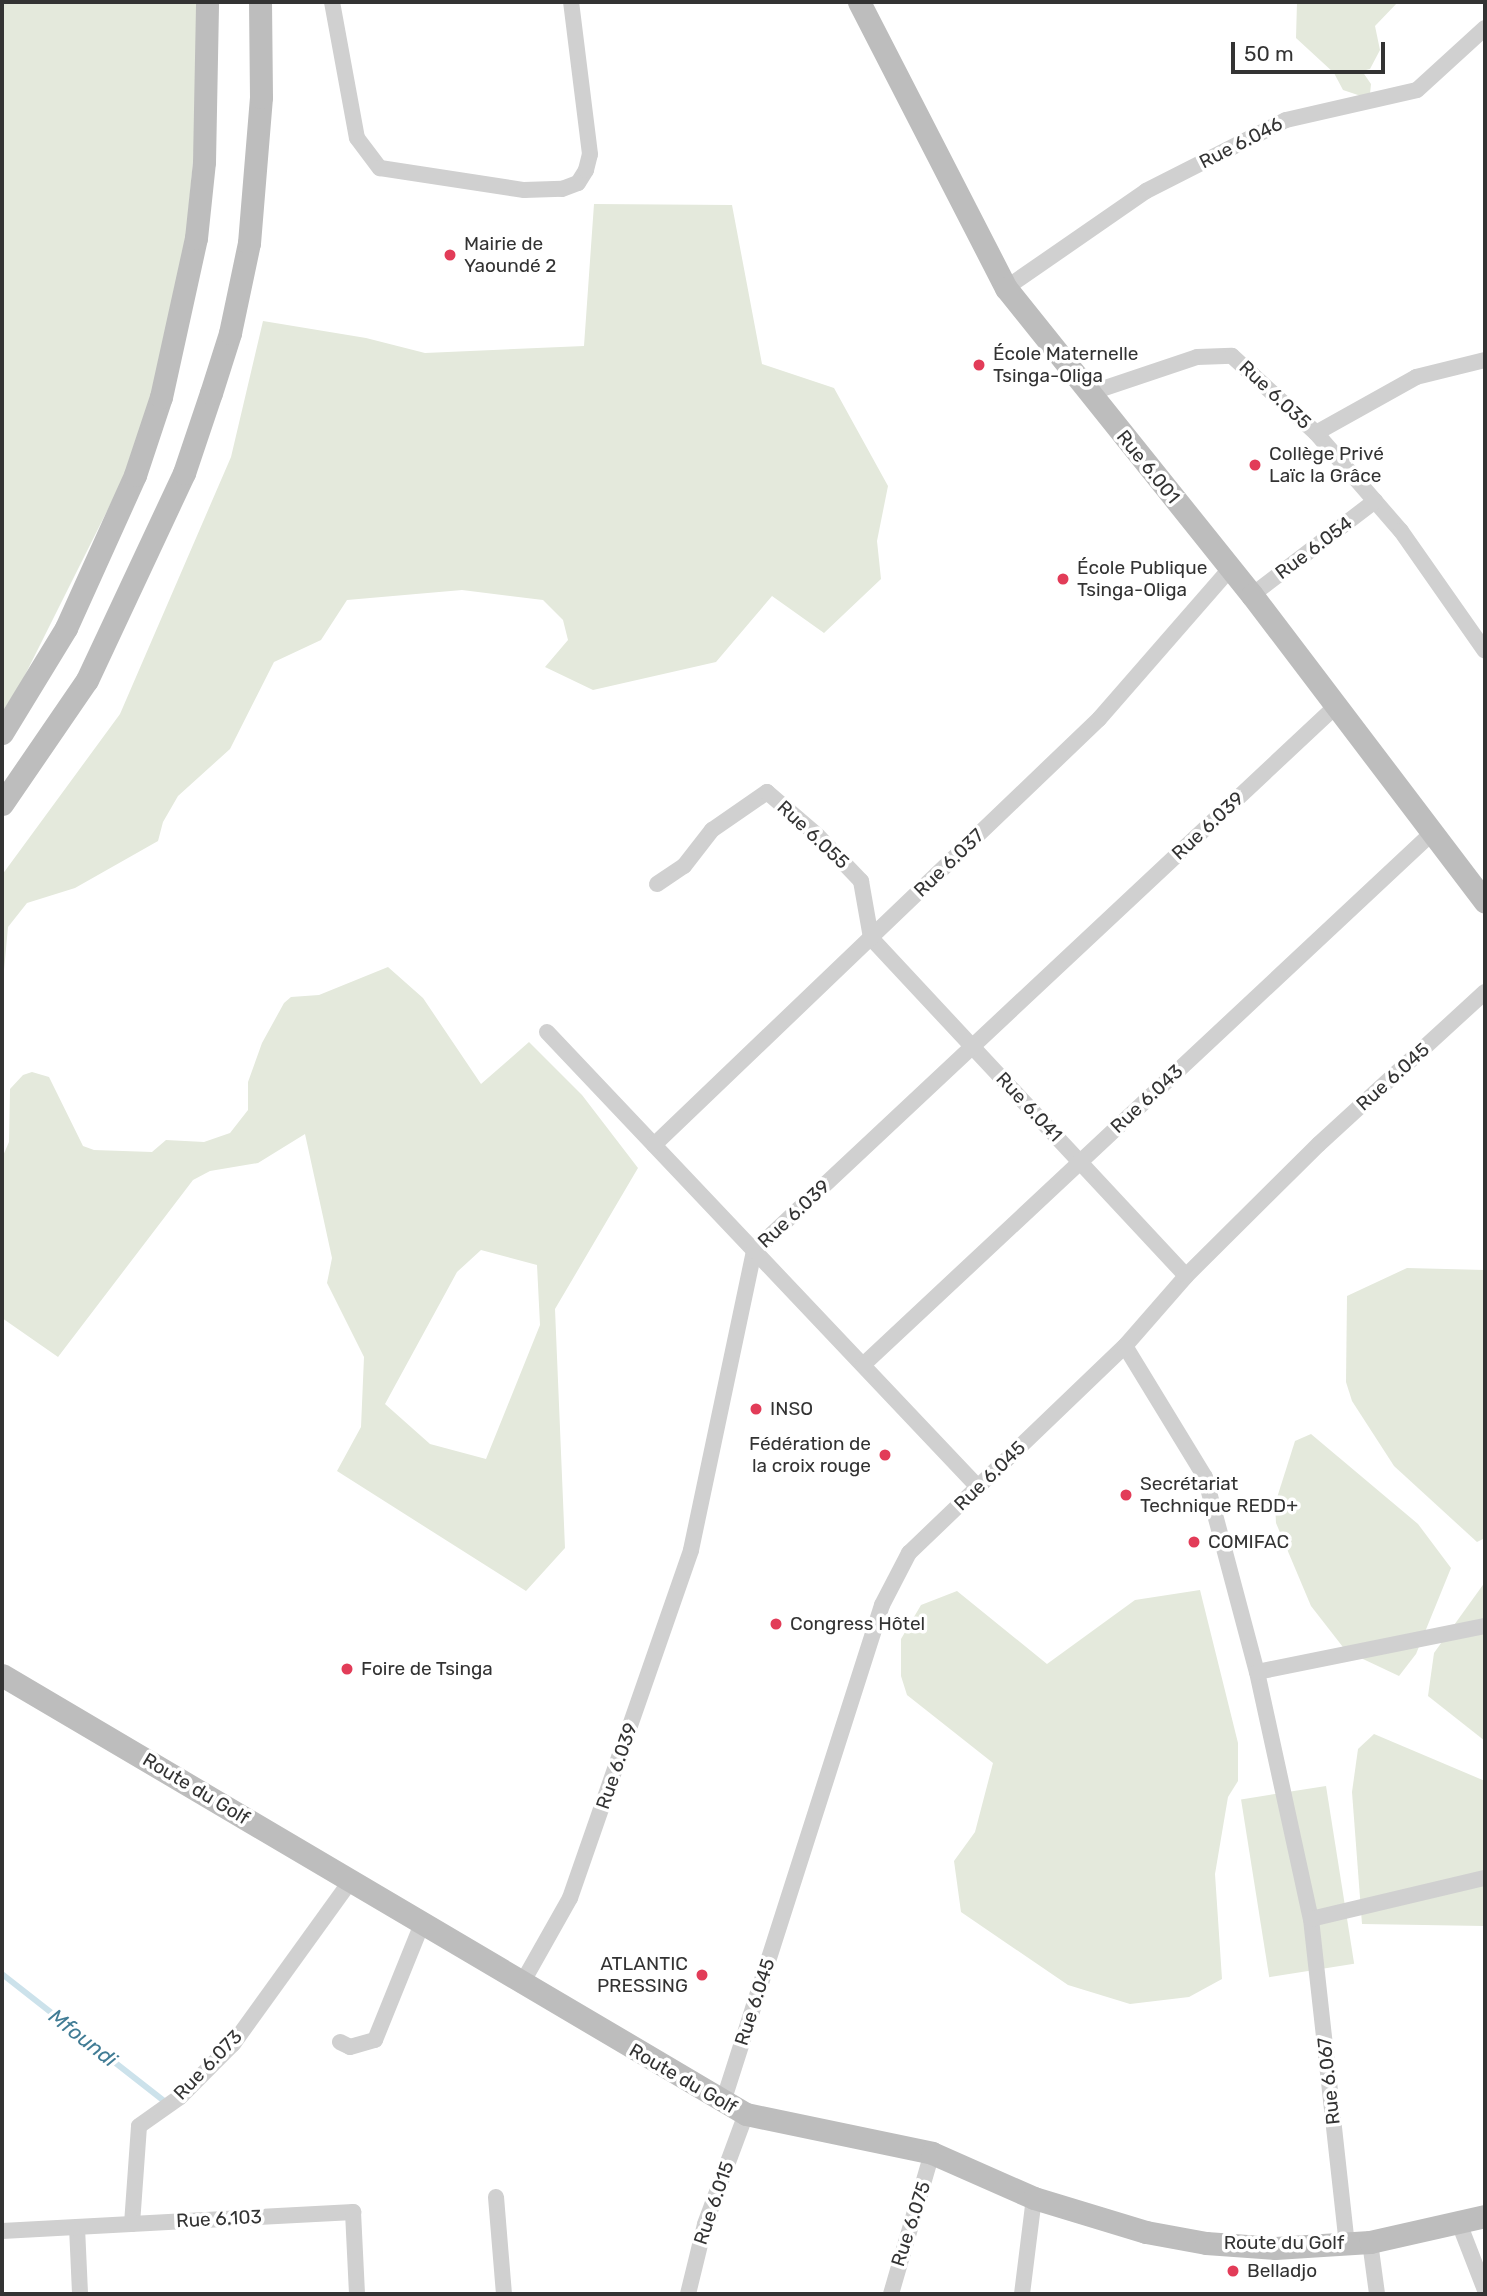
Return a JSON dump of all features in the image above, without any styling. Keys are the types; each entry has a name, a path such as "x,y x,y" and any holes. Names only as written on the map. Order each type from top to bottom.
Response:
{"main road":[{"path":"2,733 66,628 135,475 161,397 196,238 202,188 209,60 207,2"},
{"path":"2,804 87,680 139,576 184,473 218,369 249,243 261,97 260,2"},
{"name":"Rue 6.001","path":"859,2 1006,288 1252,595 1485,902"},
{"name":"Route du Golf","path":"2,1675 421,1926 746,2114 932,2153 1034,2198 1146,2232 1206,2243 1275,2248 1359,2243 1485,2216"}],"street":[{"path":"332,2 357,138 380,168 524,190 562,189 578,183 586,170 590,154 571,2"},
{"name":"Rue 6.046","path":"1006,288 1146,191 1286,120 1417,90 1485,27"},
{"name":"Rue 6.035","path":"1090,393 1198,357 1232,356 1316,433 1376,501 1485,652"},
{"path":"1316,433 1416,377 1485,360"},
{"name":"Rue 6.054","path":"1252,595 1376,501"},
{"name":"Rue 6.037","path":"654,1145 1099,719 1230,569"},
{"name":"Rue 6.039","path":"521,1985 570,1898 691,1550 754,1251 1337,705"},
{"name":"Rue 6.055","path":"657,884 684,866 712,830 767,792 817,835 861,881 871,938"},
{"name":"Rue 6.043","path":"863,1365 1431,834"},
{"name":"Rue 6.041","path":"871,938 1186,1276"},
{"name":"Rue 6.045","path":"723,2102 882,1605 909,1553 1125,1346 1186,1276 1319,1144 1485,992"},
{"path":"547,1032 978,1487"},
{"name":"Rue 6.067","path":"1125,1346 1205,1477 1257,1672 1311,1919 1359,2243 1377,2294"},
{"path":"1257,1672 1485,1626"},
{"path":"1311,1919 1485,1878"},
{"name":"Rue 6.073","path":"132,2224 139,2126 180,2097 233,2044 349,1883"},
{"path":"340,2042 350,2047 375,2040 421,1926"},
{"name":"Rue 6.015","path":"688,2294 705,2224 746,2114"},
{"name":"Rue 6.075","path":"891,2294 932,2153"},
{"path":"496,2197 504,2294"},
{"path":"1022,2294 1034,2198"},
{"name":"Rue 6.103","path":"2,2231 353,2211 357,2294"},
{"path":"1459,2223 1485,2290"},
{"path":"77,2227 80,2294"}],"shaded area":[{"path":"2,2 197,2 201,74 185,249 156,378 131,463 20,685 2,712"},
{"path":"1297,2 1398,2 1375,26 1380,50 1370,69 1362,71 1371,84 1370,94 1364,97 1343,90 1334,73 1296,38"},
{"path":"594,204 732,205 762,364 834,388 888,486 877,541 881,579 824,633 772,596 716,662 593,690 545,667 568,640 563,620 543,600 462,590 347,600 321,640 274,662 230,749 178,796 163,822 158,841 75,888 27,903 8,927 2,992 2,875 120,714 231,457 263,321 366,338 425,353 584,346"},
{"path":"388,967 423,998 481,1084 529,1042 582,1095 638,1168 555,1309 565,1548 526,1591 337,1471 361,1427 364,1357 327,1283 332,1258 305,1134 258,1163 210,1171 193,1180 58,1357 2,1318 2,1158 9,1142 10,1089 23,1075 32,1072 49,1077 83,1146 94,1150 152,1152 166,1140 204,1142 230,1133 248,1110 248,1082 262,1043 284,1003 291,997 319,995","holes":["481,1250 537,1265 540,1325 486,1459 430,1444 385,1404 457,1272"]},
{"path":"1407,1268 1485,1270 1485,1538 1477,1542 1394,1466 1352,1401 1346,1382 1347,1296"},
{"path":"1311,1434 1418,1524 1451,1568 1416,1654 1399,1676 1346,1651 1311,1606 1276,1523 1275,1504 1295,1441"},
{"path":"1485,1582 1485,1741 1428,1696 1434,1653"},
{"path":"1200,1590 1238,1743 1238,1781 1228,1797 1215,1874 1222,1979 1189,1997 1130,2004 1068,1985 961,1912 954,1861 975,1832 993,1763 907,1695 901,1676 901,1639 921,1605 957,1591 1047,1664 1135,1600"},
{"path":"1374,1734 1485,1781 1485,1926 1362,1924 1352,1792 1358,1749"},
{"path":"1326,1786 1354,1964 1269,1977 1241,1799"}],"waterway":[{"name":"Mfoundi","path":"2,1974 165,2102"}],"place":[{"name":"Mairie de Yaoundé 2","path":"450,255"},
{"name":"École Maternelle Tsinga-Oliga","path":"979,365"},
{"name":"Collège Privé Laïc la Grâce","path":"1255,465"},
{"name":"École Publique Tsinga-Oliga","path":"1063,579"},
{"name":"INSO","path":"756,1409"},
{"name":"Fédération de la croix rouge","path":"885,1455"},
{"name":"Secrétariat Technique REDD+","path":"1126,1495"},
{"name":"COMIFAC","path":"1194,1542"},
{"name":"Congress Hôtel","path":"776,1624"},
{"name":"Foire de Tsinga","path":"347,1669"},
{"name":"ATLANTIC PRESSING","path":"702,1975"},
{"name":"Belladjo","path":"1233,2271"}]}
